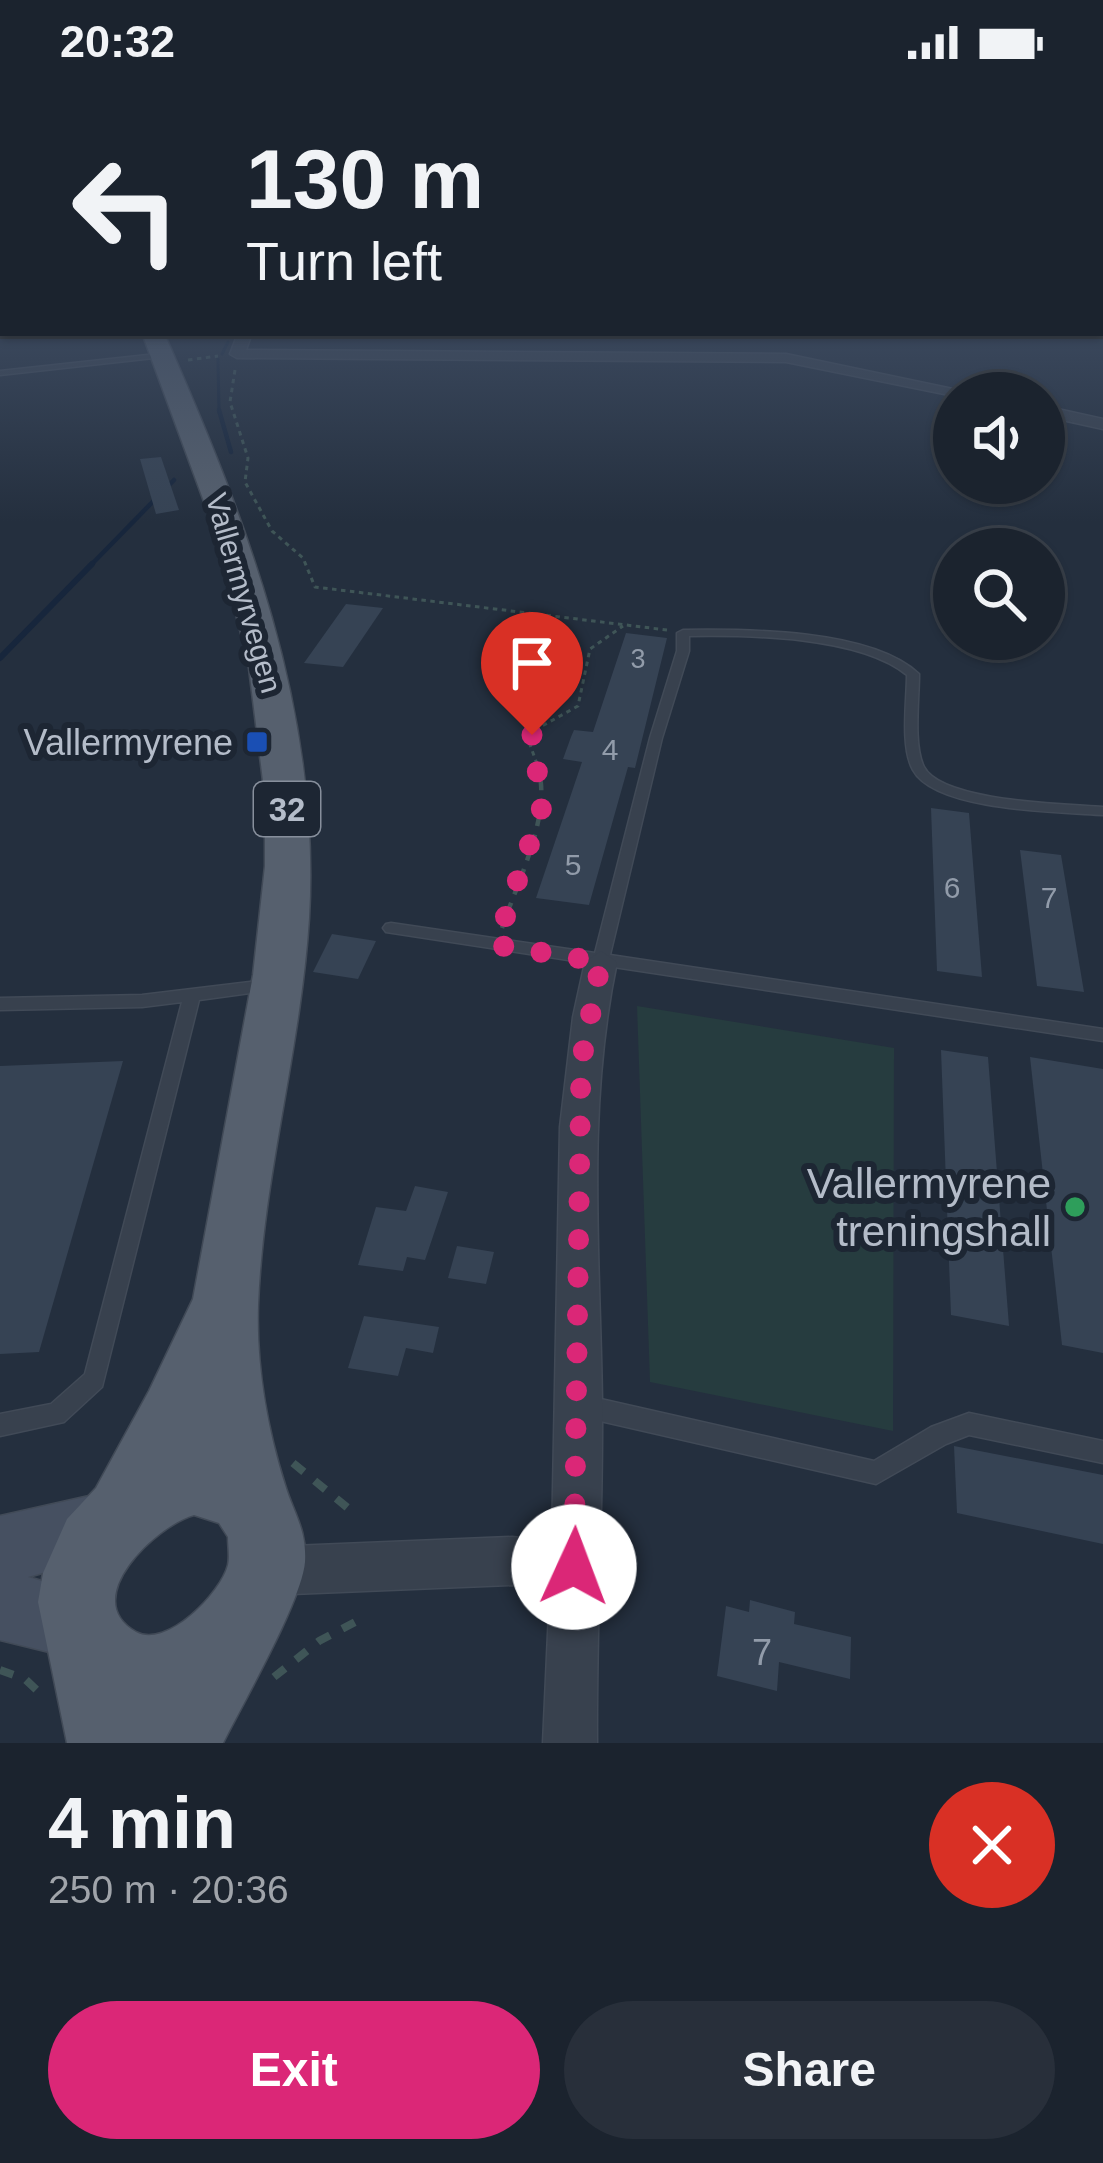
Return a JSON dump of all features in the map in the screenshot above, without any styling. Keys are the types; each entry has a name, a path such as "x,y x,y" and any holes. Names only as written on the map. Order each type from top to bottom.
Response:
{"main road":[{"name":"Vallermyrvegen","path":"174,367 236,549 278,711 288,865 278,984 226,1301 232,1412 260,1537"},
{"name":"Vallermyrvegen","path":"84,1681 83,1574 175,1416 226,1301"},
{"path":"0,1550 117,1515 171,1481 194,1478 236,1489 260,1537 243,1669 178,1743"},
{"path":"0,1605 84,1681 108,1664 154,1678 206,1663 243,1669"}],"street":[{"path":"834,367 933,387"},
{"path":"1065,416 1103,424"},
{"path":"570,1743 580,1405 575,1212 581,1063 601,962"},
{"path":"260,1537 574,1567"}],"lane":[{"path":"0,373 39,367"},
{"path":"601,962 656,738 683,651 682,633 850,647 896,658 913,674 916,764 929,783 977,798 1103,811"},
{"path":"392,928 1103,1035"},
{"path":"0,1004 192,996 278,984"},
{"path":"0,1425 56,1414 94,1380 192,996"},
{"path":"580,1405 876,1473 939,1435 969,1424 1103,1452"}],"path":[{"path":"235,367 230,402 248,458 244,482 272,531 303,558 315,587 682,633"},
{"path":"496,945 542,807 545,784 529,742 542,725 578,706 589,646 596,637 627,624"},
{"path":"243,1669 357,1622"},
{"path":"0,1670 26,1679 84,1681"}],"green space":[{"path":"637,1006 894,1048 893,1431 650,1382"}],"building":[{"path":"161,457 179,510 156,514 140,459"},
{"path":"346,604 383,608 343,667 304,663"},
{"path":"626,633 667,638 635,768 628,767 589,905 536,898 582,762 563,759 574,730 593,732"},
{"path":"931,808 969,813 982,977 937,971"},
{"path":"1020,850 1061,855 1084,992 1037,986"},
{"path":"332,934 376,941 358,979 313,972"},
{"path":"941,1050 988,1057 1009,1326 951,1315"},
{"name":"Vallermyrene treningshall","path":"1030,1057 1103,1069 1103,1353 1062,1345"},
{"path":"123,1061 39,1352 0,1354 0,1066"},
{"path":"415,1186 448,1192 425,1260 407,1257 403,1271 358,1265 376,1207 406,1211"},
{"path":"457,1246 494,1252 486,1284 448,1278"},
{"path":"364,1316 439,1327 433,1353 406,1348 398,1376 348,1368"},
{"path":"954,1446 1103,1475 1103,1544 957,1513"},
{"path":"750,1600 795,1612 794,1624 851,1637 850,1679 779,1662 777,1691 717,1676 726,1606 749,1612"}],"waterway":[{"path":"218,367 219,413"},
{"path":"219,410 231,452"},
{"path":"89,567 174,480"},
{"path":"0,658 92,564"}],"place":[{"name":"Vallermyrene","path":"257,742"},
{"name":"Vallermyrene treningshall","path":"1075,1207"}],"route":[{"path":"532,735 530,750 545,784 542,807 496,945 601,962 589,1004 581,1063 575,1212 580,1405 574,1567"}]}
